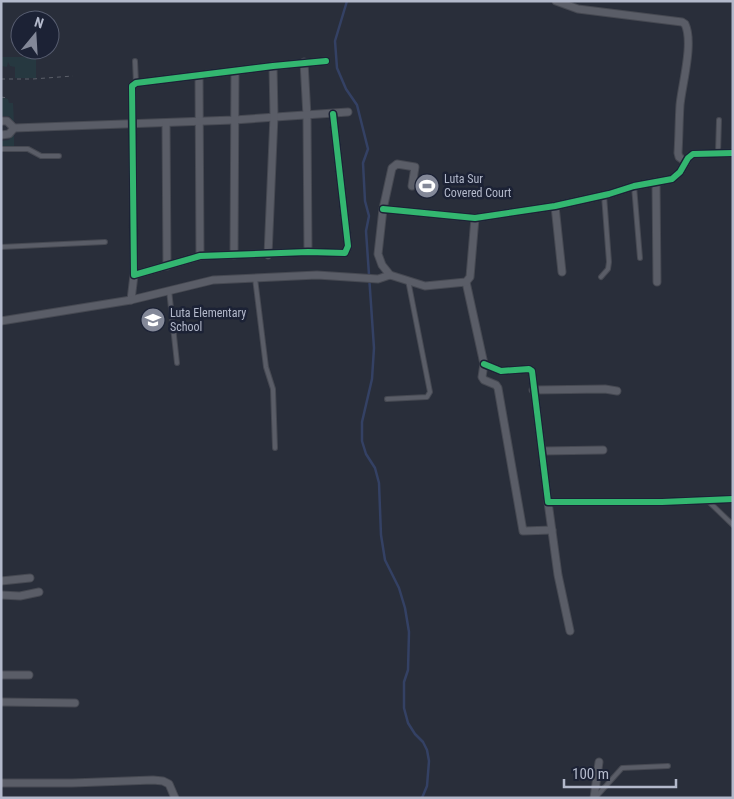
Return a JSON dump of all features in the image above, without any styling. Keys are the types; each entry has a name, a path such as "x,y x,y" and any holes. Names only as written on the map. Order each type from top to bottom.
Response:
{"street":[{"path":"556,1 578,8 682,22 685,24 688,34 687,57 680,104 678,152 679,157 686,162"},
{"path":"131,300 134,275 132,86 304,62 326,61"},
{"path":"304,62 307,116 308,252"},
{"path":"268,255 274,116 273,66"},
{"path":"234,254 235,72"},
{"path":"199,76 200,256"},
{"path":"1,135 8,134 14,128 198,122 348,112"},
{"path":"134,275 200,256 268,255 308,252 345,253 348,246 333,114"},
{"path":"1,121 7,122 14,128"},
{"path":"166,123 167,266"},
{"path":"383,209 475,218 555,206 676,176 693,154 733,153"},
{"path":"390,275 378,254 383,209 390,175 394,166 397,164 415,167 412,186"},
{"path":"656,182 657,282"},
{"path":"555,206 562,272"},
{"path":"1,321 131,300 214,280 316,275 378,279 390,275 425,286 466,282 470,277 475,218"},
{"path":"466,282 484,364 482,377 498,388 523,531 552,530"},
{"path":"484,364 501,371 529,369 532,371 558,575 570,630"},
{"path":"534,390 605,389 617,391"},
{"path":"542,451 603,450"},
{"path":"548,502 733,500"},
{"path":"1,581 30,578"},
{"path":"1,595 20,596 38,592"},
{"path":"1,675 29,675"},
{"path":"1,702 74,703"},
{"path":"595,798 599,762"},
{"path":"1,783 153,780 169,784 175,798"}],"lane":[{"path":"135,61 136,84"},
{"path":"718,153 719,120"},
{"path":"1,149 28,149 41,156 59,156"},
{"path":"634,186 640,258"},
{"path":"601,277 608,269 609,262 604,195"},
{"path":"1,247 105,242"},
{"path":"255,278 266,367 273,389 275,448"},
{"path":"387,399 427,396 430,392 408,280"},
{"path":"169,290 177,363"},
{"path":"707,500 733,526"},
{"path":"595,798 622,768 668,766"}],"path":[{"path":"1,78 38,79 73,76"},
{"path":"1,97 8,98"}],"shaded area":[{"path":"1,57 10,57 10,60 36,60 36,78 15,78 15,67 10,66 8,62 7,67 1,66"},
{"path":"1,97 8,99 9,103 13,103 14,122 9,116 1,116"},
{"path":"14,133 14,146 1,147 1,141 9,140"}],"waterway":[{"path":"347,1 335,41 337,68 346,89 357,105 368,149 363,163 365,201 369,216 366,231 374,348 372,379 362,422 362,441 366,454 375,468 379,483 381,535 385,560 399,588 405,608 409,632 408,670 404,682 404,708 408,723 427,750 429,761 427,786 422,798"}],"cycle path":[{"path":"326,61 136,83 132,86 134,275 200,256 308,252 345,253 348,246 333,114"},
{"path":"383,209 475,218 555,206 609,194 634,186 672,179 680,172 688,158 693,154 733,153"},
{"path":"484,364 501,371 529,369 532,371 548,502 662,502 733,499"}],"place":[{"name":"Luta Sur Covered Court","path":"427,186"},
{"name":"Luta Elementary School","path":"153,320"}]}
